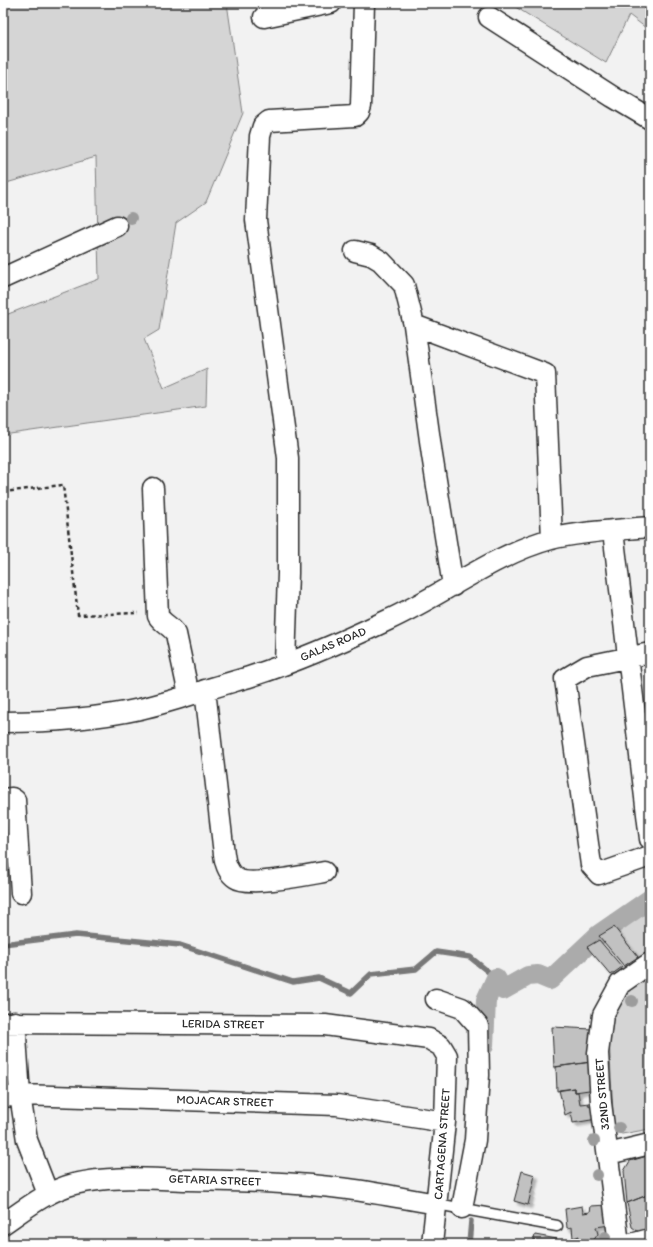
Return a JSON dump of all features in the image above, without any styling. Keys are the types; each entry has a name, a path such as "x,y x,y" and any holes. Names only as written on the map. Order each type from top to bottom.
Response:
{"street":[{"path":"264,17 331,3"},
{"path":"285,664 288,573 288,458 256,220 260,136 263,126 269,121 355,116 359,112 361,106 364,3"},
{"path":"489,17 613,97 650,119"},
{"path":"3,278 117,226"},
{"path":"355,251 371,255 381,261 404,285 414,325 432,455 453,586"},
{"path":"414,325 545,374 552,539"},
{"path":"153,488 158,613 160,619 176,634 197,693 226,864 230,872 242,881 256,882 324,872"},
{"name":"GALAS ROAD","path":"3,722 66,720 107,715 140,709 197,693 252,676 343,640 420,605 493,564 522,550 552,539 572,535 650,527"},
{"path":"613,531 628,657 643,727 650,839"},
{"path":"650,653 587,666 564,679 591,865 599,874 650,856"},
{"path":"3,798 12,798 15,800 11,871 21,893"},
{"name":"32ND STREET","path":"618,1244 601,1103 598,1053 603,1015 620,984 650,963"},
{"path":"436,999 462,1008 478,1026 479,1075 475,1140 462,1208"},
{"path":"9,1022 12,1096 48,1194"},
{"name":"LERIDA STREET","path":"9,1022 325,1025 429,1039 441,1046"},
{"name":"CARTAGENA STREET","path":"432,1244 445,1122 447,1056 441,1046"},
{"name":"MOJACAR STREET","path":"12,1096 337,1105 445,1122"},
{"path":"608,1154 650,1144"},
{"name":"GETARIA STREET","path":"3,1224 48,1194 73,1184 99,1180 134,1178 306,1184 348,1189 437,1204"},
{"path":"631,1244 650,1239"}],"lane":[{"path":"437,1204 557,1226"}],"path":[{"path":"3,492 63,485 78,615 158,613"}],"shaded area":[{"path":"3,3 227,3 243,113 206,202 176,223 159,330 144,339 164,388 207,369 206,406 3,435 3,316 99,279 96,157 3,184"},
{"path":"509,3 650,3 650,31 629,15 606,63"},
{"path":"650,897 650,956 643,960 638,957 608,920"},
{"path":"650,973 650,1129 622,1134 614,1131 609,1037 613,1019 626,991"}],"building":[{"path":"614,927 638,957 624,966 599,936"},
{"path":"599,940 622,967 611,975 587,947"},
{"path":"552,1027 592,1029 592,1062 554,1067"},
{"path":"590,1062 596,1089 575,1092 575,1088 557,1091 556,1067"},
{"path":"575,1088 575,1092 578,1092 580,1104 589,1103 588,1105 596,1106 597,1119 573,1123 571,1112 565,1115 559,1090"},
{"path":"650,1155 650,1194 627,1203 624,1171 630,1161"},
{"path":"522,1171 535,1175 528,1205 514,1201"},
{"path":"650,1194 650,1229 639,1232 632,1227 627,1203"},
{"path":"607,1205 610,1225 596,1227 598,1234 593,1241 578,1244 579,1236 573,1238 572,1227 567,1228 565,1209 582,1206 583,1213 590,1212 591,1206"},
{"path":"535,1235 557,1239 556,1244 533,1244"}],"waterway":[{"path":"496,978 503,990 528,976 538,975 550,980 598,935 650,899"},
{"path":"3,944 76,935 180,945 293,982 319,978 351,993 371,974 416,969 436,952 470,957 496,978"},
{"path":"484,1046 486,1000 496,978"},
{"path":"469,1244 471,1221"}]}
